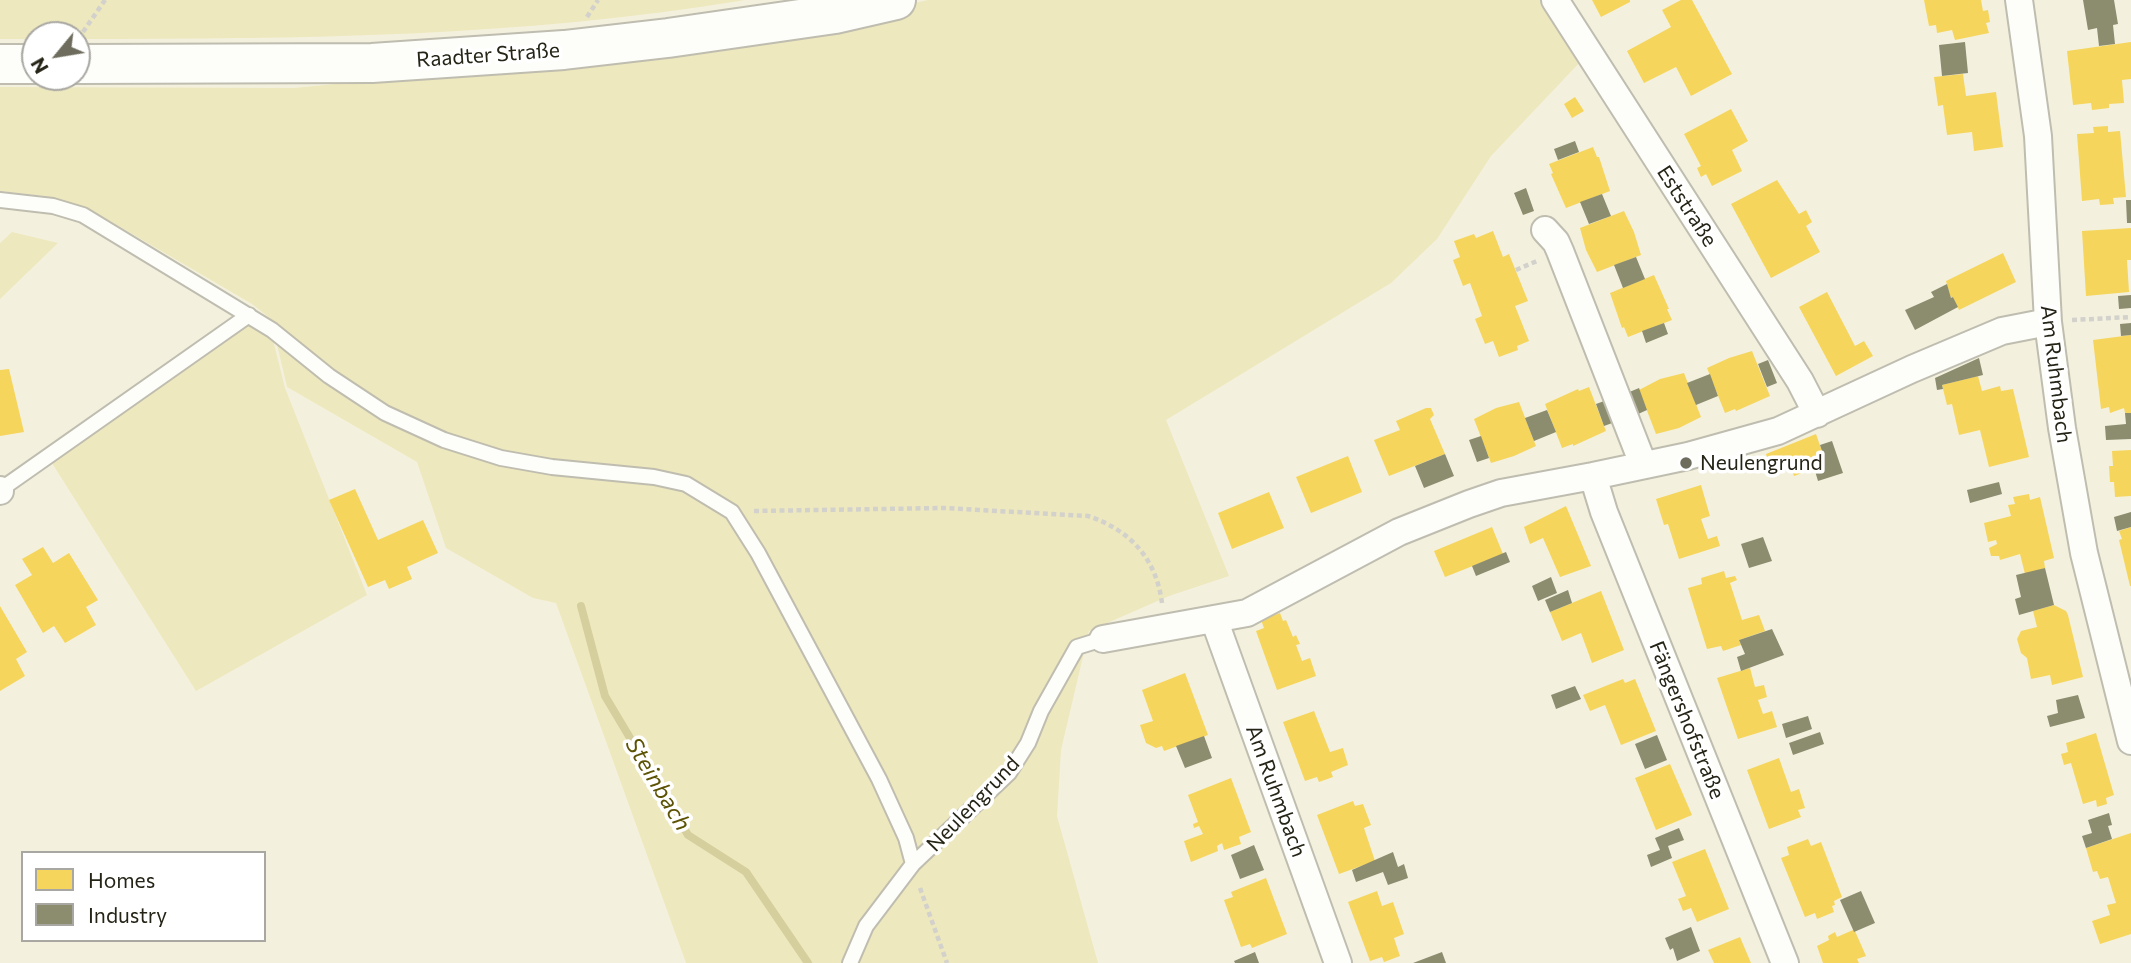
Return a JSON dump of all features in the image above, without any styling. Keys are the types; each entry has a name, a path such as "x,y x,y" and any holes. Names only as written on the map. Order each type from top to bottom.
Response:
{"main road":[{"name":"Raadter Straße","path":"91,64 372,64 564,50 835,14 896,0"},
{"path":"0,64 21,64"}],"street":[{"name":"Eststraße","path":"1555,0 1800,381 1817,414"},
{"name":"Am Ruhmbach","path":"2019,0 2038,136 2048,322 2077,521 2131,741"},
{"path":"1545,230 1560,251 1643,464"},
{"name":"Neulengrund","path":"1103,639 1247,613 1399,532 1433,517 1502,493 1736,444 1778,431 1912,369 2003,331 2048,322"},
{"name":"Fängershofstraße","path":"1593,476 1609,525 1785,963"},
{"name":"Am Ruhmbach","path":"1214,619 1338,963"}],"lane":[{"path":"0,200 54,206 83,215 272,330 329,376 384,413 444,440 501,458 552,467 654,477 686,484 732,512 758,553 879,779 906,838 913,864"},
{"path":"0,490 249,315"},
{"name":"Neulengrund","path":"850,963 866,926 913,864 1009,773 1028,743 1041,712 1077,647 1103,639"}],"path":[{"path":"91,21 105,0"},
{"path":"2048,322 2131,317"},
{"path":"732,512 827,508 944,508 1088,516 1106,522 1131,538 1149,561 1160,593 1165,627"},
{"path":"913,864 927,914 947,963"}],"shaded area":[{"path":"0,0 745,0 579,22 495,29 328,36 91,39 91,21 21,21 21,39 0,39"},
{"path":"928,0 1545,0 1582,60 1491,156 1437,239 1391,283 1166,420 1229,576 1169,596 1089,631 1061,750 1057,816 1098,963 686,963 556,603 533,598 446,548 417,462 287,387 271,319 252,304 93,211 44,196 0,191 0,87 21,87 21,91 91,91 91,87 294,88 561,62 839,20"},
{"path":"12,232 58,243 0,299 0,243"},
{"path":"249,315 271,332 285,388 367,595 196,691 50,460"}],"building: Homes":[{"path":"1592,0 1630,0 1630,2 1601,17"},
{"path":"1681,0 1692,0 1732,74 1691,96 1676,67 1644,83 1627,51 1671,27 1662,10"},
{"path":"1924,0 1981,0 1983,11 1988,10 1990,22 1986,23 1989,33 1955,40 1952,30 1937,33 1936,25 1929,26"},
{"path":"2131,42 2131,79 2122,80 2124,103 2109,104 2109,108 2092,110 2091,103 2073,105 2067,51"},
{"path":"1963,74 1966,96 1996,92 2003,147 1974,151 1972,132 1947,135 1943,105 1938,106 1934,77"},
{"path":"1575,97 1584,111 1572,118 1564,104"},
{"path":"1731,109 1748,141 1732,150 1742,171 1712,186 1706,174 1701,177 1697,168 1701,166 1684,134"},
{"path":"2108,126 2108,132 2120,131 2126,197 2113,198 2114,204 2100,205 2099,199 2082,201 2077,134 2094,133 2093,127"},
{"path":"1593,147 1610,191 1566,208 1549,164"},
{"path":"1777,180 1799,214 1806,210 1812,222 1806,226 1820,252 1771,278 1731,204"},
{"path":"1624,211 1641,255 1597,272 1586,250 1580,228"},
{"path":"2131,228 2131,260 2127,260 2129,292 2086,296 2082,231"},
{"path":"1493,231 1503,257 1509,254 1528,301 1515,306 1529,341 1517,346 1518,350 1499,357 1493,341 1485,344 1475,319 1482,316 1470,283 1463,286 1453,260 1460,257 1454,241 1474,234 1476,238"},
{"path":"2003,253 2016,282 1959,310 1953,297 1951,298 1946,281"},
{"path":"1654,275 1672,320 1628,337 1624,327 1622,328 1610,293"},
{"path":"1827,292 1855,346 1864,341 1873,356 1836,376 1799,307"},
{"path":"2131,335 2131,413 2125,413 2124,408 2110,413 2109,407 2101,409 2093,340"},
{"path":"1752,351 1770,396 1725,413 1707,368"},
{"path":"9,369 24,432 0,436 0,370"},
{"path":"1684,373 1701,417 1679,428 1656,434 1639,390 1660,379"},
{"path":"1978,376 1982,391 2000,386 2001,391 2013,389 2029,457 1989,467 1980,430 1959,435 1952,404 1947,405 1942,385"},
{"path":"1589,387 1606,431 1562,448 1545,404"},
{"path":"1519,402 1536,446 1491,463 1474,419 1496,408"},
{"path":"1431,408 1434,415 1430,419 1445,454 1389,476 1374,440 1400,430 1396,421"},
{"path":"1816,434 1824,457 1802,465 1805,472 1794,476 1791,468 1773,474 1766,454"},
{"path":"2131,450 2131,496 2115,497 2114,482 2110,482 2112,451"},
{"path":"1348,456 1362,492 1311,513 1296,477"},
{"path":"1701,485 1710,516 1701,519 1708,539 1717,536 1720,546 1679,559 1668,524 1664,525 1656,499"},
{"path":"355,489 378,540 423,520 438,553 407,567 412,579 389,589 385,580 368,587 329,500"},
{"path":"1269,492 1284,528 1232,549 1218,513"},
{"path":"2029,494 2030,500 2040,497 2054,558 2044,561 2045,568 2025,574 2020,554 2000,560 1999,556 1991,556 1989,548 1997,544 1996,540 1988,542 1984,523 2011,516 2008,505 2015,504 2013,497"},
{"path":"1566,506 1591,566 1560,577 1543,538 1530,544 1524,527"},
{"path":"1492,527 1503,554 1445,577 1434,551"},
{"path":"2131,527 2131,586 2130,586 2119,531"},
{"path":"43,547 53,563 69,553 98,600 86,607 96,625 65,643 54,626 43,633 15,585 32,575 22,559"},
{"path":"1724,571 1726,578 1735,576 1737,580 1730,583 1742,620 1759,615 1765,631 1739,640 1741,645 1723,651 1721,646 1707,649 1688,588 1702,584 1701,578"},
{"path":"1601,591 1624,650 1592,663 1581,633 1562,641 1550,612"},
{"path":"2054,605 2068,615 2083,677 2052,685 2050,675 2031,679 2027,658 2021,653 2017,639 2021,631 2037,627 2033,611"},
{"path":"0,606 27,652 16,659 25,676 0,691"},
{"path":"1280,613 1293,637 1296,635 1300,644 1296,645 1302,661 1310,658 1316,676 1277,690 1256,631 1264,628 1261,620"},
{"path":"1750,668 1755,687 1764,685 1767,697 1758,700 1763,714 1772,711 1777,727 1738,739 1717,678"},
{"path":"1185,673 1208,735 1164,751 1162,746 1156,748 1146,743 1140,725 1153,721 1142,690"},
{"path":"1623,679 1625,683 1635,679 1656,731 1621,745 1605,705 1590,711 1583,695"},
{"path":"1314,711 1330,752 1343,748 1348,765 1331,772 1333,777 1319,782 1317,777 1305,781 1283,722"},
{"path":"2096,733 2114,795 2106,798 2107,804 2097,807 2096,800 2083,804 2071,763 2064,765 2061,754 2068,752 2066,743"},
{"path":"1779,758 1791,792 1799,789 1805,808 1798,810 1801,817 1769,829 1747,770"},
{"path":"1670,764 1692,815 1656,830 1635,778"},
{"path":"1231,778 1251,832 1239,837 1241,844 1224,850 1222,843 1217,846 1218,851 1191,862 1184,841 1203,834 1199,826 1194,828 1193,824 1198,822 1188,795"},
{"path":"1353,801 1355,806 1363,804 1371,825 1364,828 1375,861 1339,874 1317,815"},
{"path":"2131,833 2131,934 2100,944 2092,921 2110,915 2107,905 2116,903 2108,877 2100,879 2097,871 2093,872 2086,848"},
{"path":"1808,839 1811,846 1821,842 1842,897 1834,901 1834,912 1817,919 1815,913 1805,917 1781,858 1789,855 1787,847"},
{"path":"1705,849 1729,909 1697,922 1691,908 1683,911 1678,899 1686,896 1672,862"},
{"path":"1266,878 1287,934 1252,948 1250,944 1241,947 1224,900 1233,897 1231,892"},
{"path":"1377,891 1382,906 1393,902 1404,934 1394,938 1400,956 1384,962 1382,957 1370,961 1348,902"},
{"path":"1853,930 1866,956 1857,959 1859,963 1823,963 1817,946 1829,940 1828,936 1835,932 1837,937"},
{"path":"1740,937 1751,963 1714,963 1708,950"}],"building: Industry":[{"path":"2083,0 2114,0 2118,24 2113,25 2115,44 2099,46 2097,28 2088,30"},
{"path":"1965,42 1968,73 1942,76 1939,45"},
{"path":"1575,141 1579,152 1558,160 1554,149"},
{"path":"1526,188 1534,211 1523,215 1514,193"},
{"path":"1602,194 1611,216 1589,224 1580,202"},
{"path":"2126,200 2131,200 2131,223 2127,223"},
{"path":"1636,257 1645,279 1623,288 1614,265"},
{"path":"1947,284 1951,298 1953,297 1958,307 1915,330 1905,310 1934,297 1931,292"},
{"path":"2131,295 2131,308 2119,309 2118,296"},
{"path":"1664,323 1668,334 1646,343 1642,331"},
{"path":"2131,323 2131,335 2121,336 2120,324"},
{"path":"1979,358 1983,375 1942,385 1943,389 1937,390 1935,378"},
{"path":"1768,360 1777,383 1767,387 1758,364"},
{"path":"1710,374 1718,396 1696,405 1687,383"},
{"path":"1639,388 1647,410 1636,415 1627,393"},
{"path":"1607,400 1615,422 1604,426 1596,404"},
{"path":"1547,410 1556,432 1534,441 1525,418"},
{"path":"2125,413 2131,413 2131,439 2106,440 2105,426 2126,424"},
{"path":"1481,436 1489,458 1477,462 1469,440"},
{"path":"1832,441 1843,473 1818,481 1812,461 1824,457 1820,445"},
{"path":"1445,454 1454,476 1424,488 1415,466"},
{"path":"1999,482 2002,494 1970,503 1967,490"},
{"path":"2131,512 2131,527 2117,531 2114,517"},
{"path":"1763,537 1772,561 1749,568 1741,544"},
{"path":"1506,552 1510,562 1476,576 1472,566"},
{"path":"2045,568 2054,605 2019,615 2015,599 2021,597 2016,575"},
{"path":"1551,577 1557,593 1538,601 1532,586"},
{"path":"1568,590 1572,603 1550,612 1545,600"},
{"path":"1772,629 1784,655 1741,671 1737,657 1745,654 1739,640"},
{"path":"1575,686 1581,699 1556,709 1551,695"},
{"path":"2078,695 2085,718 2050,727 2047,716 2058,713 2056,700"},
{"path":"1808,716 1812,729 1786,738 1782,724"},
{"path":"1820,732 1824,744 1793,755 1789,743"},
{"path":"1657,735 1667,760 1645,769 1635,744"},
{"path":"1204,736 1212,758 1185,768 1176,746"},
{"path":"2109,813 2112,825 2108,826 2112,839 2086,848 2082,836 2092,833 2088,820"},
{"path":"1679,828 1684,840 1668,846 1672,858 1651,867 1647,855 1660,850 1655,838"},
{"path":"1254,845 1264,870 1240,879 1231,855"},
{"path":"1393,852 1398,867 1404,864 1408,878 1388,885 1383,872 1356,882 1352,870"},
{"path":"1861,891 1875,923 1854,932 1840,900"},
{"path":"1691,927 1700,951 1677,961 1673,948 1670,950 1665,938"},
{"path":"1255,952 1259,963 1234,961"},
{"path":"1442,952 1446,963 1413,963"}],"waterway":[{"name":"Steinbach","path":"581,606 605,696 688,835 746,872 808,963"}],"place":[{"name":"Neulengrund","path":"1686,463"}]}
